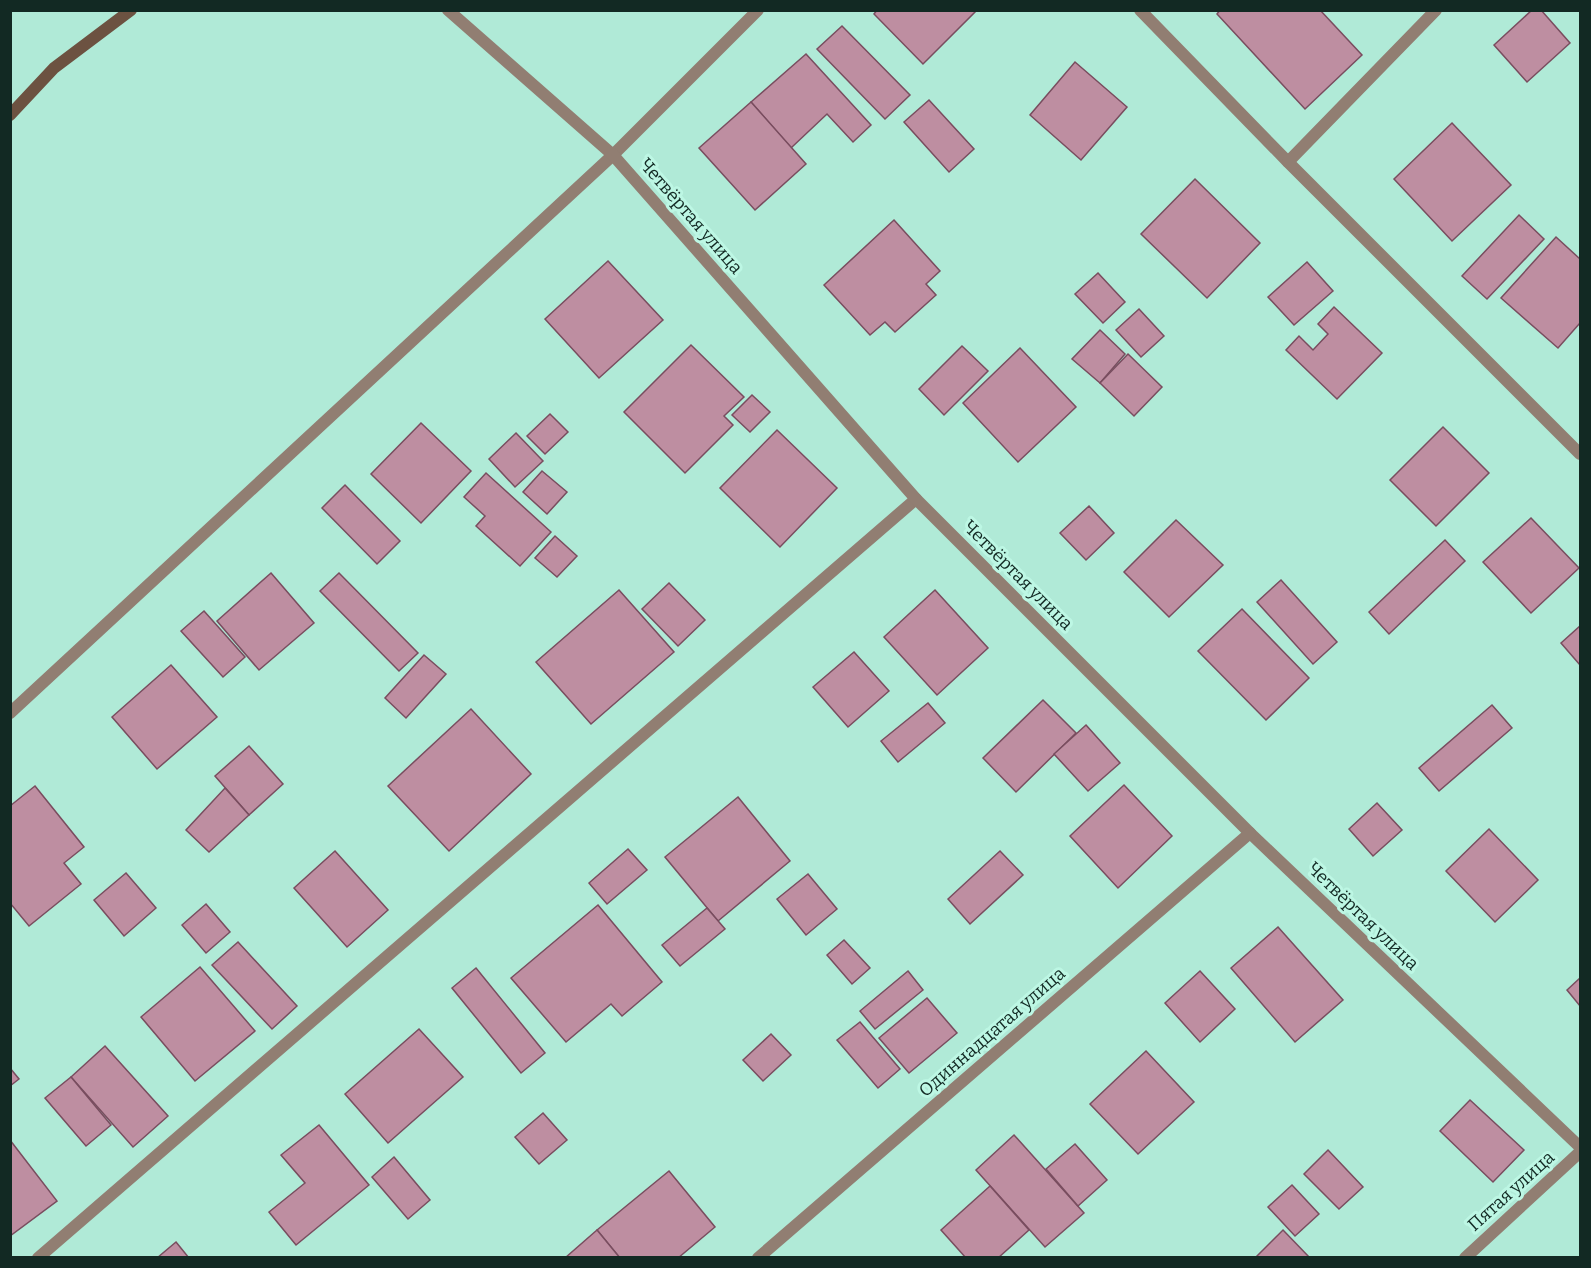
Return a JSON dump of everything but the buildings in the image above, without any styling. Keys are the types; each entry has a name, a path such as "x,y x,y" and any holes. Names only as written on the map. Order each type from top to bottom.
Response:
{"main road":[{"path":"10,115 54,68 131,10"}],"street":[{"name":"Четвёртая улица","path":"448,10 613,155 916,499 1250,833 1581,1147"},
{"path":"10,714 613,155 758,10"},
{"path":"1140,10 1288,162 1581,454"},
{"path":"1288,162 1436,10"},
{"path":"38,1257 916,499"},
{"name":"Одиннадцатая улица","path":"758,1257 1250,833"},
{"name":"Пятая улица","path":"1465,1257 1581,1152"}]}
